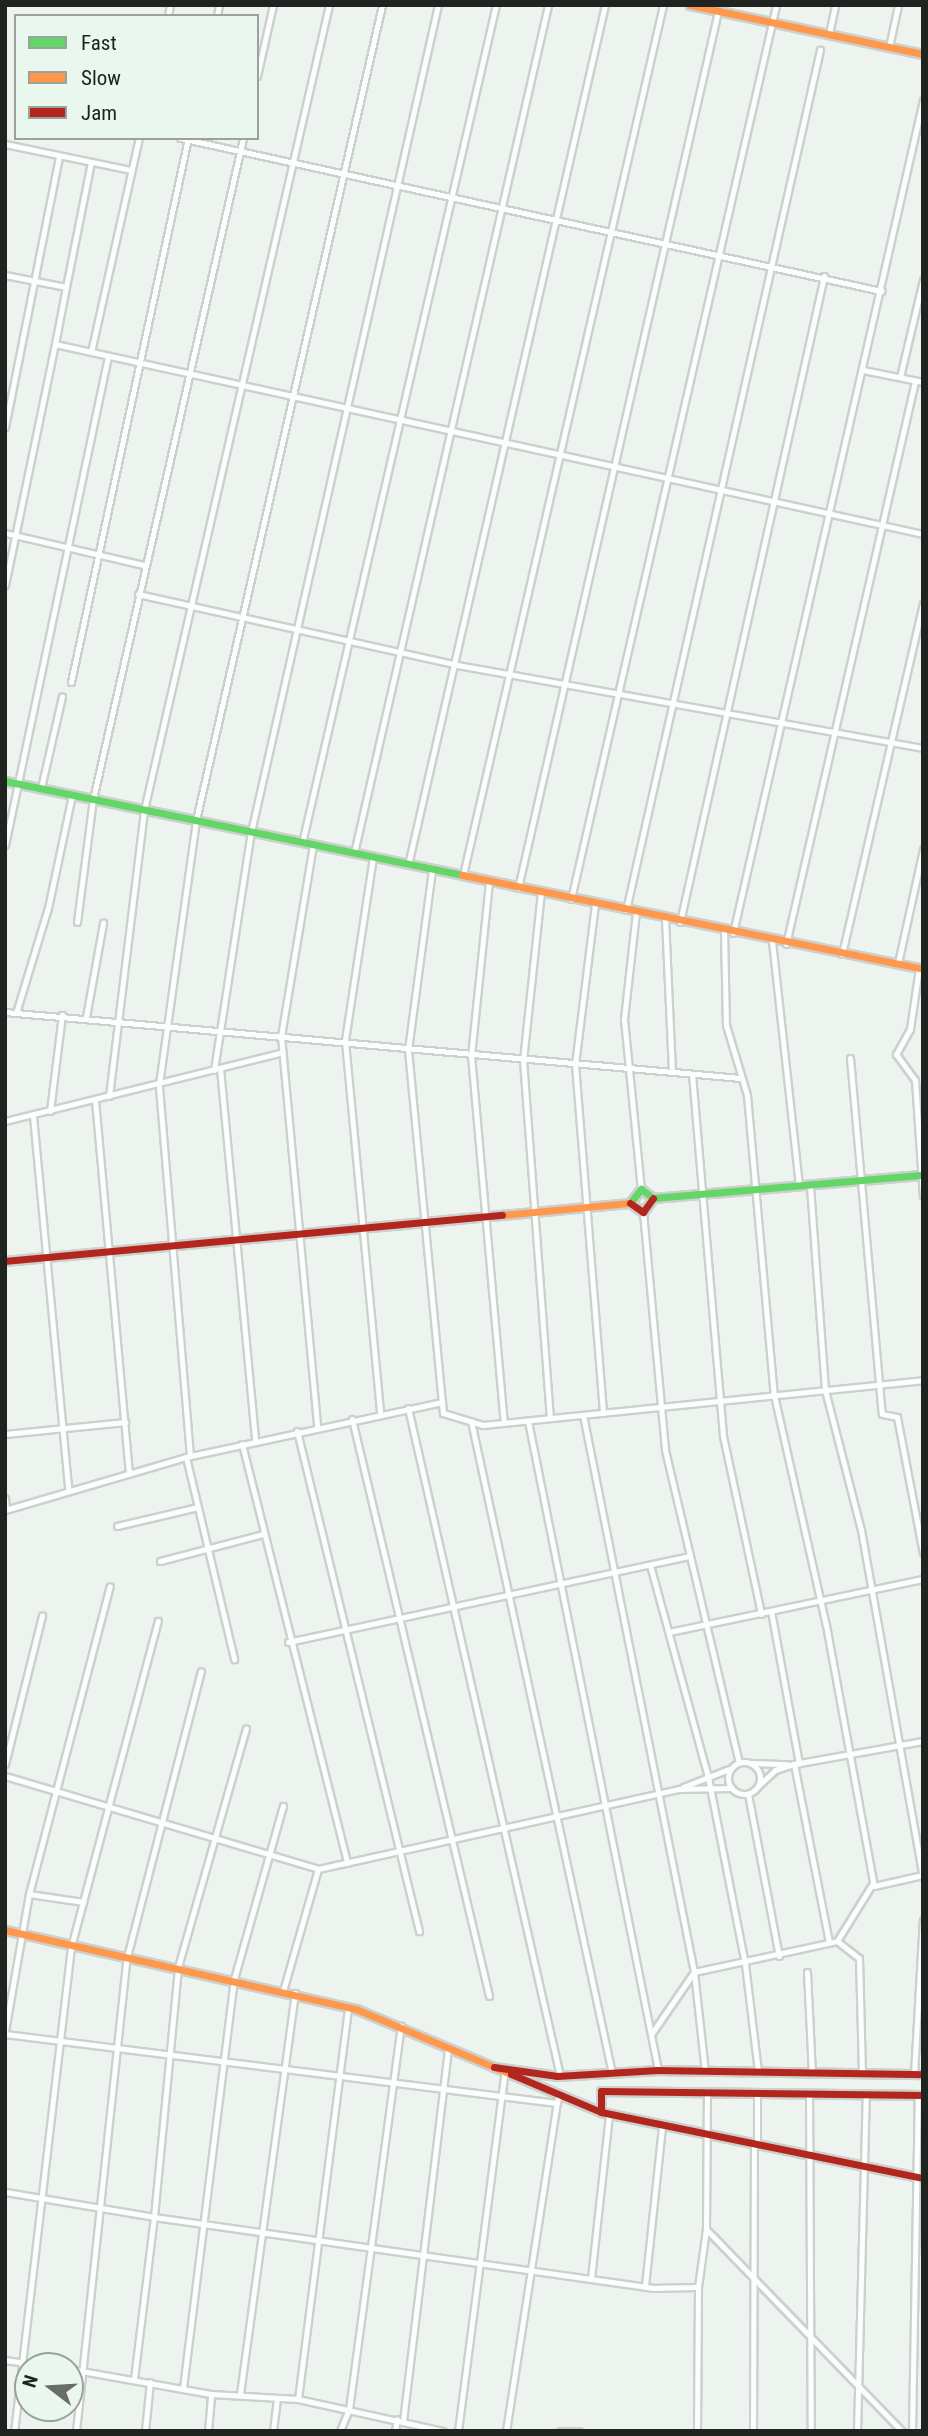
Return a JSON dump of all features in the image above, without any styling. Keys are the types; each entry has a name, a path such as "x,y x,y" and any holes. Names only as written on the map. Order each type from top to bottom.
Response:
{"main road":[{"path":"690,5 923,54"},
{"path":"5,781 786,944 921,969"},
{"path":"630,1203 641,1189 653,1198 922,1175"},
{"path":"5,1261 299,1231 585,1206 630,1203 643,1212 653,1198"},
{"path":"5,1930 71,1947 178,1966 348,2007 401,2026 558,2100 662,2129 922,2178"},
{"path":"485,2066 560,2076 658,2070 918,2074"},
{"path":"605,2113 601,2091 920,2095"}],"street":[{"path":"259,67 273,5"},
{"path":"109,1096 144,810 329,5"},
{"path":"234,1659 188,1456 159,1084 196,821 382,5"},
{"path":"255,1441 217,1069 220,1030 251,832 438,5"},
{"path":"302,843 353,642 400,420 454,197 496,5"},
{"path":"354,853 402,653 548,5"},
{"path":"408,865 457,665 555,218 605,5"},
{"path":"463,876 663,5"},
{"path":"572,899 776,5"},
{"path":"829,34 835,5"},
{"path":"889,47 898,5"},
{"path":"518,888 667,243 714,9"},
{"path":"626,910 775,264 820,50"},
{"path":"733,933 923,100"},
{"path":"91,352 138,140"},
{"path":"71,682 137,362 188,140"},
{"path":"192,140 667,243 722,251 881,291"},
{"path":"77,922 93,799 243,140"},
{"path":"5,145 131,170"},
{"path":"5,427 60,156"},
{"path":"5,585 91,162"},
{"path":"5,275 66,287"},
{"path":"680,922 776,504 824,276"},
{"path":"900,377 923,280"},
{"path":"55,344 883,528 923,534"},
{"path":"5,845 108,356"},
{"path":"863,370 923,382"},
{"path":"786,944 915,381"},
{"path":"5,533 144,565"},
{"path":"138,594 457,665 923,748"},
{"path":"842,954 923,603"},
{"path":"41,788 62,696"},
{"path":"16,1013 48,908 72,794"},
{"path":"313,845 281,1036 317,1426"},
{"path":"898,963 923,849"},
{"path":"373,858 345,1041 380,1414"},
{"path":"432,870 408,1049 443,1413 471,1421 504,1423 923,1380"},
{"path":"489,882 471,1055 504,1423"},
{"path":"541,892 523,1060 531,1211 550,1418"},
{"path":"595,904 575,1064 603,1413"},
{"path":"636,912 624,1019 641,1189"},
{"path":"665,918 672,1072"},
{"path":"86,1017 103,923"},
{"path":"652,2033 694,1972 746,1964 837,1941 873,1883 774,1395 756,1190 740,1078 726,1025 724,931"},
{"path":"772,941 799,1186"},
{"path":"921,969 910,1030 896,1054 915,1080 923,1196"},
{"path":"5,1012 119,1019 523,1060 740,1078"},
{"path":"50,1111 62,1015"},
{"path":"5,1121 283,1052"},
{"path":"850,1058 882,1414 897,1417 923,1553"},
{"path":"692,1074 719,1401 761,1614"},
{"path":"95,1100 129,1472"},
{"path":"33,1116 44,1256 68,1489"},
{"path":"810,1186 825,1390 872,1590 923,1874 873,1883"},
{"path":"643,1212 661,1407 690,1556 739,1762"},
{"path":"5,1498 6,1509 188,1456 317,1426 442,1402"},
{"path":"408,1408 560,2076"},
{"path":"583,1415 694,1972 705,2071"},
{"path":"352,1419 397,1619 489,1996"},
{"path":"471,1421 506,1596 612,2073"},
{"path":"528,1421 658,2070"},
{"path":"5,1434 125,1422"},
{"path":"297,1431 343,1630 419,1931"},
{"path":"242,1444 288,1642 347,1863"},
{"path":"117,1526 198,1507"},
{"path":"160,1561 263,1534"},
{"path":"288,1642 690,1556"},
{"path":"650,1565 708,1777 746,1964 758,2072"},
{"path":"669,1632 923,1579"},
{"path":"110,1586 29,1894 5,2032 61,2042 339,2076 390,2078 443,2088 558,2100 536,2269 506,2431"},
{"path":"771,1611 829,1943"},
{"path":"5,1764 42,1616"},
{"path":"22,2352 44,2198 71,1947 158,1621"},
{"path":"82,2352 127,1957 201,1671"},
{"path":"134,2379 154,2217 178,1966 246,1729"},
{"path":"748,1794 775,1770 923,1741"},
{"path":"5,1776 164,1820 318,1870 679,1789 729,1769 739,1762 797,1764"},
{"path":"752,1763 758,1786"},
{"path":"729,1769 731,1788"},
{"path":"679,1789 731,1788 748,1794"},
{"path":"748,1794 779,1956"},
{"path":"183,2388 234,1979 283,1806"},
{"path":"283,1991 318,1870"},
{"path":"29,1894 83,1902"},
{"path":"918,2074 923,1920"},
{"path":"837,1941 859,1958 862,2073"},
{"path":"807,1972 812,2073"},
{"path":"240,2394 282,2069 295,1993"},
{"path":"298,2399 348,2007"},
{"path":"340,2431 349,2409 366,2246 390,2078 401,2026"},
{"path":"395,2431 400,2420 448,2049"},
{"path":"458,2431 504,2075"},
{"path":"697,2431 698,2287 706,2229 706,2091"},
{"path":"753,2431 757,2092"},
{"path":"809,2093 806,2325 811,2431"},
{"path":"857,2431 856,2380 866,2166 866,2094"},
{"path":"912,2431 922,2178 920,2095"},
{"path":"591,2278 605,2113"},
{"path":"645,2286 662,2129"},
{"path":"5,2192 154,2217 205,2222 645,2286 698,2287"},
{"path":"706,2229 753,2278 806,2325 902,2431"},
{"path":"84,2372 211,2394 298,2399 443,2431"},
{"path":"145,2431 150,2382"},
{"path":"208,2431 211,2394"},
{"path":"273,2431 277,2398"},
{"path":"562,2431 579,2431"}],"traffic: fast":[{"path":"5,781 462,875"},
{"path":"653,1198 923,1175"},
{"path":"630,1203 641,1189 653,1198"}],"traffic: slow":[{"path":"690,5 923,54"},
{"path":"462,875 923,969"},
{"path":"502,1215 630,1203"},
{"path":"5,1930 356,2009 511,2074"}],"traffic: jam":[{"path":"630,1203 643,1212 653,1198"},
{"path":"5,1261 502,1215"},
{"path":"494,2067 557,2076 658,2070 923,2074"},
{"path":"511,2074 601,2112 923,2178"},
{"path":"601,2112 601,2091 923,2095"}]}
